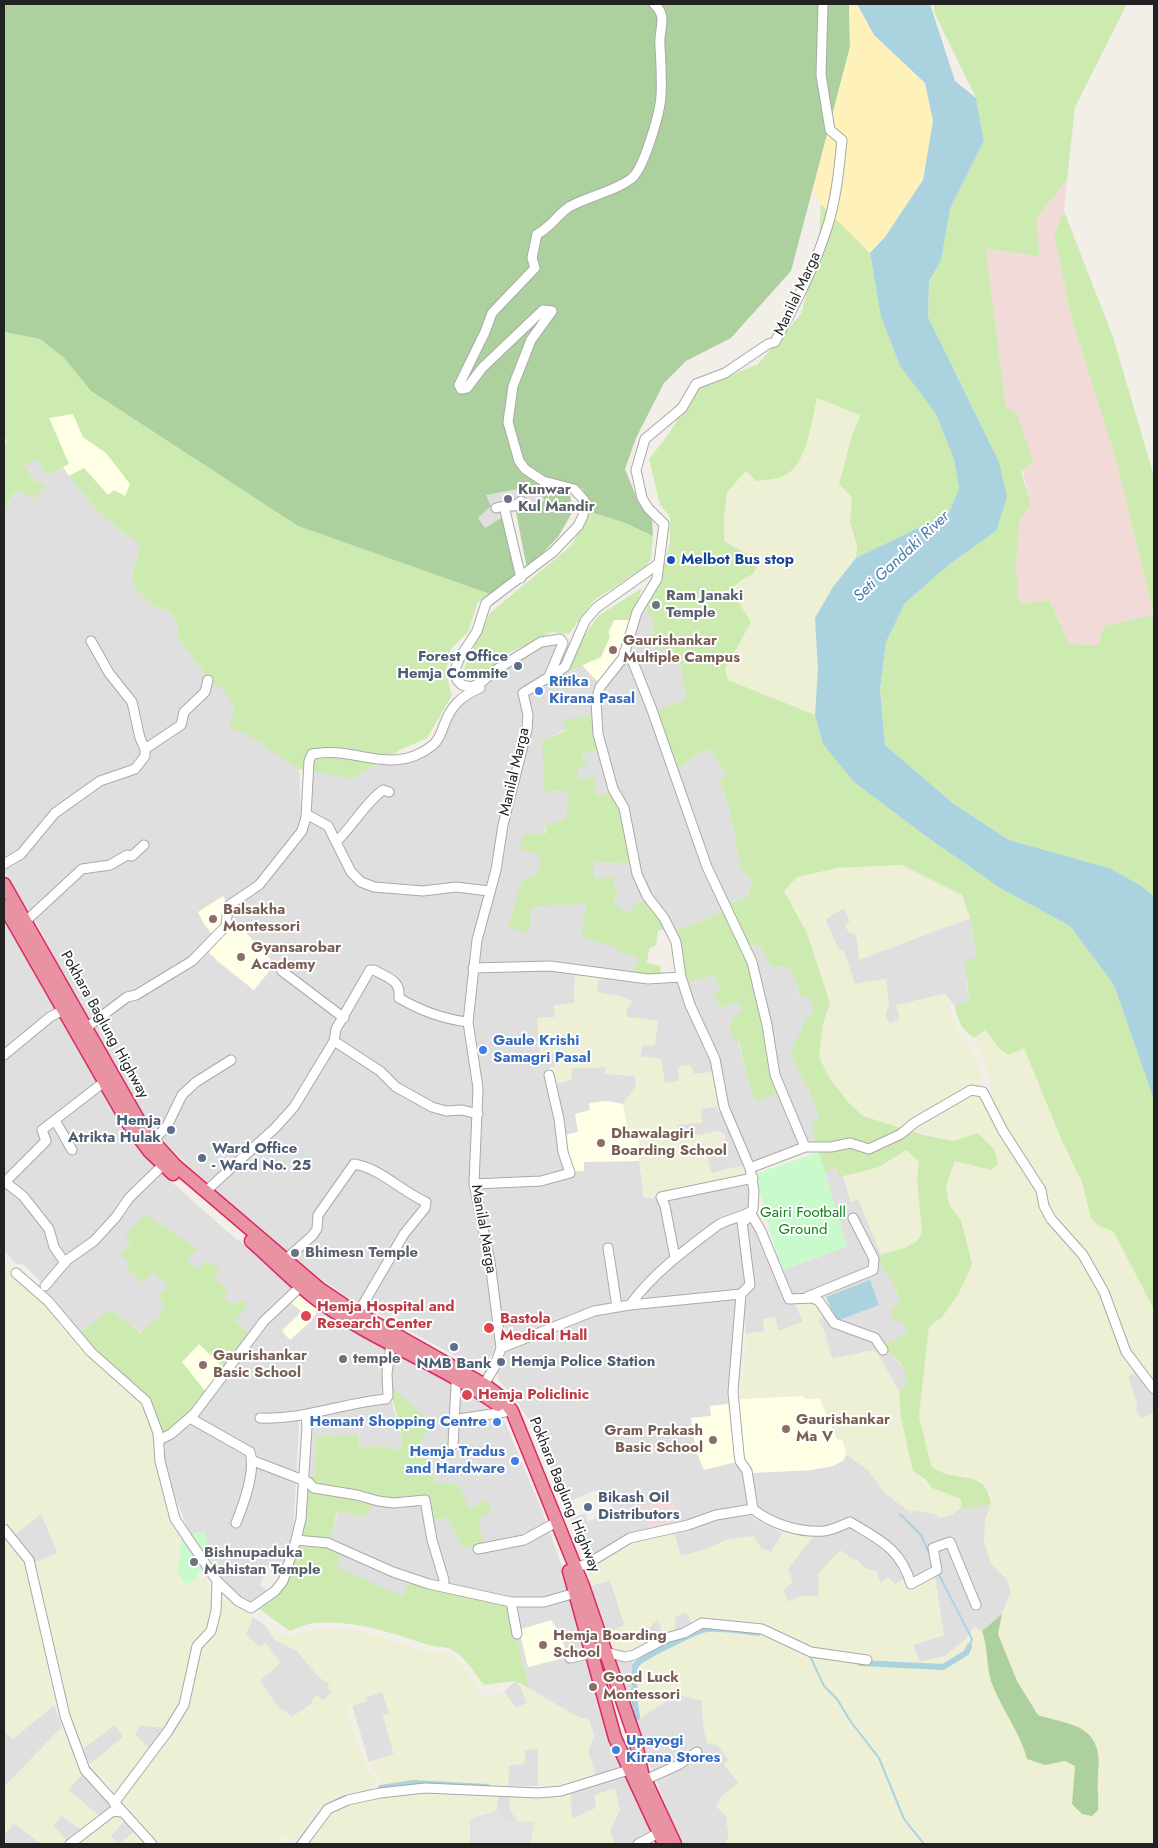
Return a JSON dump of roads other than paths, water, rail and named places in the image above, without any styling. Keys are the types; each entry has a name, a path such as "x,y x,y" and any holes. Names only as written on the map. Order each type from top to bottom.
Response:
{"highway":[{"name":"Pokhara Baglung Highway","path":"5,887 26,920 86,1028 153,1141 170,1160 286,1259 317,1293 391,1345 462,1377"},
{"name":"Pokhara Baglung Highway","path":"4,906 136,1135 163,1165 301,1286 358,1313 462,1377 502,1398 516,1417 576,1567 580,1591"},
{"name":"Pokhara Baglung Highway","path":"482,1388 505,1412 580,1591 599,1653 635,1738 634,1768 645,1780 663,1830 664,1844"},
{"name":"Pokhara Baglung Highway","path":"599,1653 612,1728 634,1768 663,1830 675,1844"}],"street":[{"path":"548,679 562,650 564,643 560,639 541,642 494,671 482,682 471,687 462,685 457,680 455,670 466,644 477,631 486,603 553,552 578,526 584,508 584,500 574,489 543,480 525,469 519,460 508,422 513,386 531,340 552,311 543,310 482,368 464,390 460,385 461,379 478,347 492,313 535,268 532,258 537,234 546,230 569,208 631,179 642,165 661,98 662,61 659,45 663,19 662,12 654,4"},
{"name":"Manilal Marga","path":"482,1388 494,1368 501,1348 490,1262 474,1184 478,1114 477,1072 468,1022 476,940 496,870 502,825 527,730 528,715 523,693 565,667 585,621 596,608 658,564 664,524 648,508 642,498 636,470 645,439 658,426 682,408 696,384 742,364 768,344 775,342 792,311 826,230 838,176 842,140 830,130 821,76 823,4"},
{"path":"521,500 515,506 500,507 521,578"},
{"path":"501,1348 570,1318 630,1305 741,1294 750,1286 749,1262 741,1228 742,1222 747,1219 753,1209 753,1178 724,1107 715,1059 690,1005 681,977 676,942 672,931 647,896 637,874 624,808 613,789 598,734 596,701 600,687 614,672 624,652 637,612 657,579 658,564"},
{"path":"4,864 21,854 51,816 89,788 135,769 142,762 145,749 140,738 128,694 109,672 91,641"},
{"path":"624,652 633,662 652,710 707,867 752,962 767,1026 775,1075 806,1148"},
{"path":"86,1028 127,997 136,995 192,961 226,926 228,906 259,885 276,861 291,846 302,831 306,814 309,761 312,754 331,751 373,760 403,760 435,744 449,712 456,702 481,688 494,671"},
{"path":"145,749 181,725 184,712 205,692 208,680"},
{"path":"336,842 376,796 383,790 389,792"},
{"path":"306,814 328,826 355,878 374,887 423,891 456,887 489,891"},
{"path":"26,920 82,869 90,866 110,865 127,856 132,856 144,845"},
{"path":"472,968 550,966 648,979 681,977"},
{"path":"206,1191 275,1128 294,1107 334,1041 336,1029 344,1018 366,973 374,970 398,983 400,989 399,998 412,1006 444,1018 468,1022"},
{"path":"282,971 344,1018"},
{"path":"4,1055 50,1017 63,1010"},
{"path":"334,1041 380,1072 396,1088 432,1107 446,1111 462,1110 478,1114"},
{"path":"153,1141 168,1126 182,1095 196,1082 231,1060"},
{"path":"474,1184 541,1181 570,1173 563,1152 559,1119 549,1075"},
{"path":"65,1263 54,1247 49,1229 23,1196 4,1181 46,1141 42,1130 56,1122 104,1082"},
{"path":"750,1168 806,1148 850,1144 869,1149 901,1134 914,1123 971,1090 983,1092 1003,1131 1040,1190 1044,1206 1051,1219 1083,1255 1104,1292 1126,1352 1154,1389"},
{"path":"56,1122 72,1150"},
{"path":"286,1259 312,1236 317,1229 318,1215 354,1164 368,1167 410,1195 426,1202 425,1208 404,1234 358,1313"},
{"path":"45,1286 65,1263 94,1241 116,1217 129,1198 163,1165"},
{"path":"675,1258 665,1206 661,1197 753,1178"},
{"path":"630,1305 648,1280 675,1258 720,1224 737,1219 750,1212"},
{"path":"750,1212 789,1299 805,1298 819,1301 834,1323 875,1338 883,1350"},
{"path":"805,1298 874,1270 874,1260 853,1218"},
{"path":"608,1248 617,1307"},
{"path":"16,1273 48,1300 91,1352 146,1401 155,1420 159,1440 160,1461 175,1519 217,1581 238,1601 251,1608 276,1591 284,1580 296,1540 301,1519 306,1415"},
{"path":"159,1440 171,1434 190,1418 264,1321 301,1286"},
{"path":"741,1294 733,1392 739,1454 749,1478 753,1509"},
{"path":"260,1418 306,1415 361,1402 386,1399 388,1396 387,1372 391,1345"},
{"path":"453,1445 452,1420 456,1385 462,1377"},
{"path":"452,1420 505,1412"},
{"path":"190,1418 250,1452 251,1460 244,1499 236,1523"},
{"path":"251,1460 303,1480 314,1488 394,1503 425,1500 432,1540 444,1580 443,1587"},
{"path":"576,1567 587,1564 630,1538 688,1525 716,1516 753,1509 771,1520 801,1529 824,1531 850,1522 891,1548 900,1557 911,1584 937,1570 932,1548 950,1542 976,1605"},
{"path":"478,1549 524,1540 553,1524"},
{"path":"4,1529 29,1560 65,1716 75,1746 89,1776 152,1844"},
{"path":"296,1540 328,1543 393,1572 443,1587 511,1602 544,1602 580,1591"},
{"path":"114,1802 168,1731 184,1704 197,1646 211,1631 216,1611 217,1581"},
{"path":"511,1602 517,1634"},
{"path":"570,1658 599,1653 625,1657 634,1655 666,1638 684,1633 702,1624 762,1629 811,1652 867,1660"},
{"path":"645,1780 678,1764 697,1752"},
{"path":"302,1844 328,1809 348,1800 380,1793 425,1788 538,1793 561,1792 634,1768"},
{"path":"70,1844 113,1811 121,1812"},
{"path":"638,1844 663,1830"}],"water":[{"name":"Seti Gandaki River","path":"857,4 930,4 955,81 976,98 984,141 950,209 941,261 929,281 928,317 999,462 1007,497 996,531 951,563 905,603 886,642 880,690 885,745 954,804 1009,840 1109,868 1140,885 1154,896 1154,1100 1114,985 1070,926 1000,888 927,837 854,782 823,744 815,715 818,670 815,618 833,587 856,558 949,513 959,489 954,459 936,414 900,366 881,317 870,253 885,237 923,180 933,121 925,83 874,35"},
{"path":"870,1280 879,1305 836,1321 826,1297"}],"waterway":[{"path":"900,1514 921,1535 930,1555"},
{"path":"938,1573 972,1639 969,1647"},
{"path":"637,1717 634,1698 635,1666 639,1662 670,1645 707,1629 758,1633"},
{"path":"860,1663 943,1667 966,1653 969,1647"},
{"path":"810,1656 824,1686 837,1699 851,1722 879,1758 904,1819 924,1844"},
{"path":"89,1767 100,1780"},
{"path":"381,1788 414,1783 487,1787"},
{"path":"296,1844 324,1806 342,1797 371,1790"}],"place":[{"name":"Kunwar Kul Mandir","path":"508,499"},
{"name":"Melbot Bus stop","path":"671,560"},
{"name":"Ram Janaki Temple","path":"656,605"},
{"name":"Gaurishankar Multiple Campus","path":"613,650"},
{"name":"Forest Office Hemja Commite","path":"518,666"},
{"name":"Ritika Kirana Pasal","path":"539,691"},
{"name":"Balsakha Montessori","path":"213,919"},
{"name":"Gyansarobar Academy","path":"241,957"},
{"name":"Gaule Krishi Samagri Pasal","path":"483,1050"},
{"name":"Hemja Atrikta Hulak","path":"171,1130"},
{"name":"Dhawalagiri Boarding School","path":"601,1143"},
{"name":"Ward Office - Ward No. 25","path":"202,1158"},
{"name":"Bhimesn Temple","path":"295,1253"},
{"name":"Hemja Hospital and Research Center","path":"306,1316"},
{"name":"Bastola Medical Hall","path":"489,1328"},
{"name":"NMB Bank","path":"454,1347"},
{"name":"temple","path":"343,1359"},
{"name":"Hemja Police Station","path":"501,1362"},
{"name":"Gaurishankar Basic School","path":"203,1365"},
{"name":"Hemja Policlinic","path":"467,1395"},
{"name":"Hemant Shopping Centre","path":"497,1422"},
{"name":"Gaurishankar Ma V","path":"786,1429"},
{"name":"Gram Prakash Basic School","path":"713,1440"},
{"name":"Hemja Tradus and Hardware","path":"515,1461"},
{"name":"Bikash Oil Distributors","path":"588,1507"},
{"name":"Bishnupaduka Mahistan Temple","path":"194,1562"},
{"name":"Hemja Boarding School","path":"543,1645"},
{"name":"Good Luck Montessori","path":"593,1687"},
{"name":"Upayogi Kirana Stores","path":"616,1750"}],"park label":[{"name":"Gairi Football Ground","path":"803,1222"}]}
